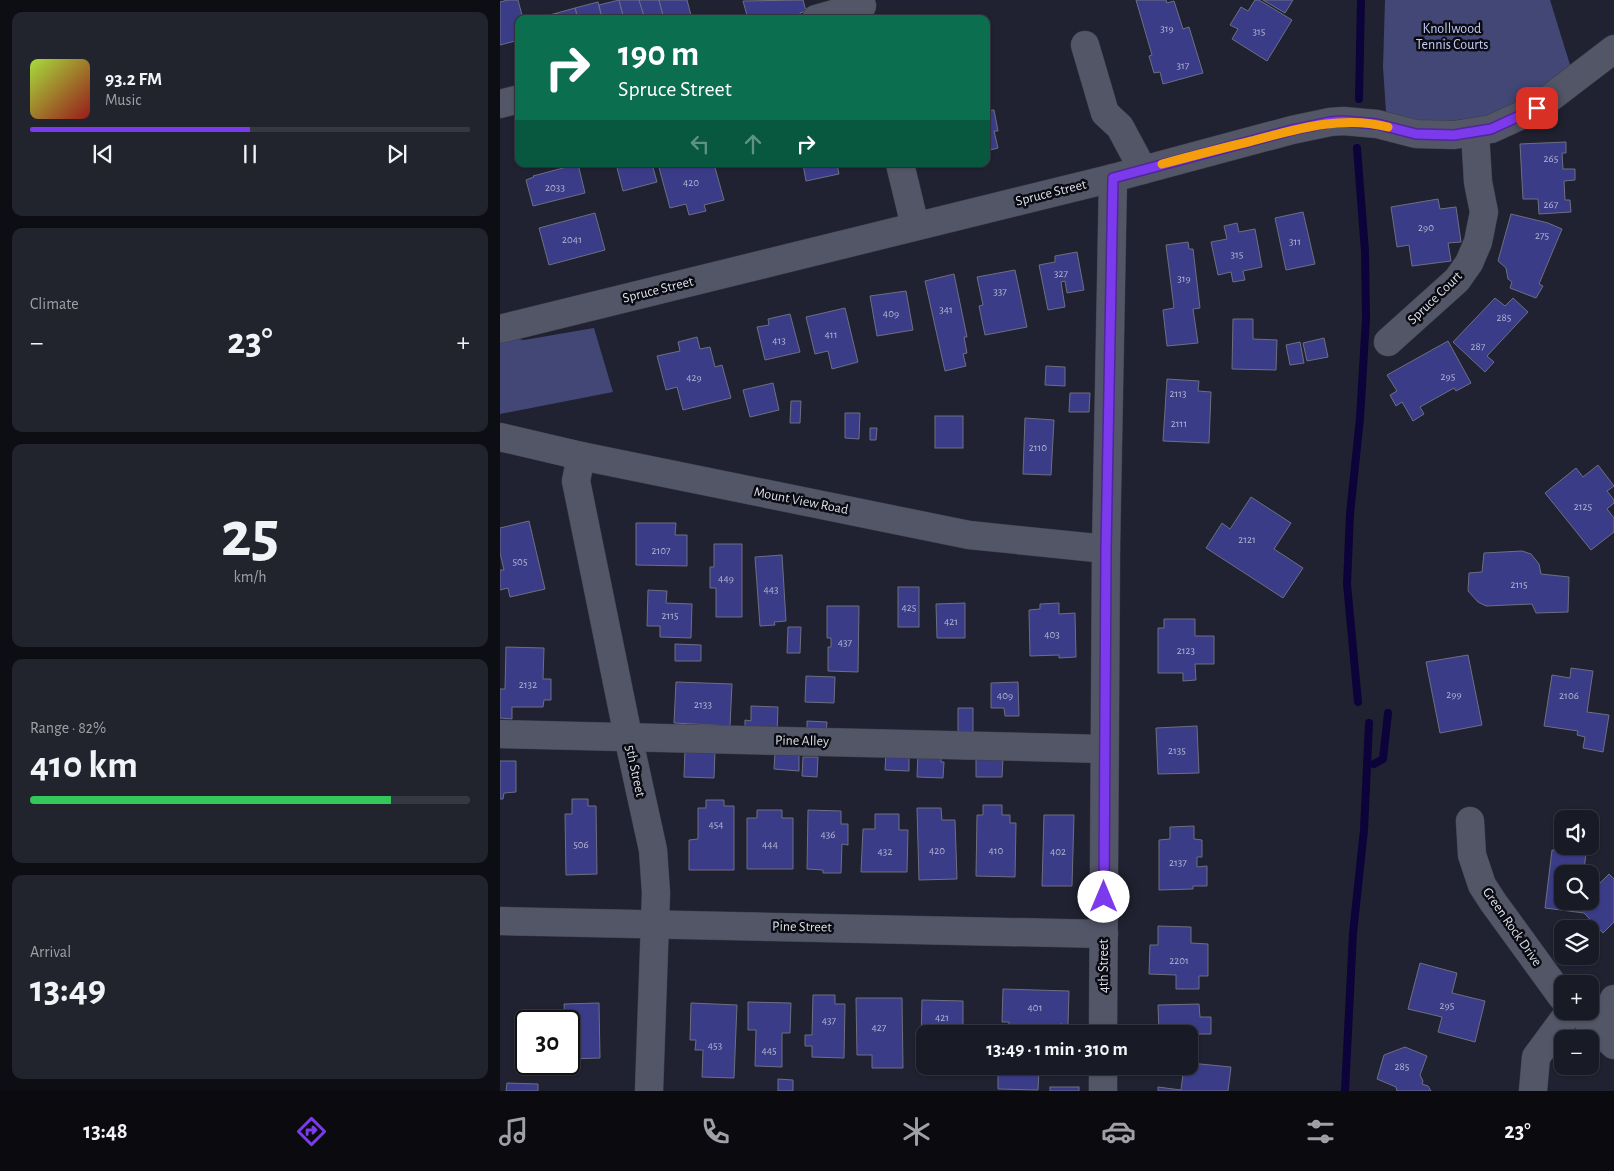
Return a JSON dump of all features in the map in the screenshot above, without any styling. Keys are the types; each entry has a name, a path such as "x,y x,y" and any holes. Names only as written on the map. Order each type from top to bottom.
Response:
{"street":[{"path":"833,15 862,8"},
{"path":"1085,45 1105,113 1120,127 1143,170"},
{"name":"Spruce Street","path":"500,329 1113,178 1292,130 1330,122 1343,121 1377,124 1416,134 1454,135 1491,129 1537,108 1612,54"},
{"path":"500,104 515,100"},
{"name":"Spruce Court","path":"1388,342 1457,280 1469,263 1478,242 1484,212 1478,182 1476,132"},
{"path":"901,167 915,226"},
{"name":"4th Street","path":"1103,1025 1106,549 1113,178"},
{"name":"Mount View Road","path":"500,437 582,456 969,535 1106,549"},
{"name":"5th Street","path":"582,456 576,481 653,850 656,924 649,1091"},
{"name":"Pine Alley","path":"500,734 1104,749"},
{"name":"Green Rock Drive","path":"1470,821 1472,855 1482,884 1492,902 1554,987"},
{"name":"Pine Street","path":"500,920 1104,934"},
{"path":"1607,1038 1614,999"},
{"path":"1533,1091 1536,1057 1563,1020"},
{"path":"1588,1020 1607,1038"},
{"path":"1103,1075 1103,1091"}],"green space":[{"name":"Knollwood Tennis Courts","path":"1385,0 1550,0 1571,68 1502,114 1429,124 1386,112 1383,67"},
{"path":"594,328 613,392 500,414 500,336 524,340"}],"building":[{"path":"518,0 522,15 515,15 515,41 500,45 500,2"},
{"path":"619,0 623,15 601,15 599,5"},
{"path":"619,0 639,0 644,15 623,15"},
{"path":"639,0 659,0 663,15 644,15"},
{"path":"659,0 687,0 691,15 663,15"},
{"path":"803,0 806,11 800,13 801,15 747,15 743,1"},
{"path":"1136,0 1166,0 1167,3 1174,1 1183,29 1189,27 1203,73 1163,84 1160,72 1154,73 1149,56 1152,55"},
{"path":"1255,0 1259,0 1292,20 1267,61 1232,39 1238,29 1230,25 1241,7 1248,11"},
{"path":"1263,0 1293,0 1285,13"},
{"path":"598,2 601,15 577,15 575,8"},
{"path":"575,8 577,15 557,15 557,13"},
{"path":"990,110 994,110 998,131 994,131 998,148 990,150"},
{"path":"1566,142 1566,153 1562,153 1563,169 1575,169 1575,180 1564,181 1565,200 1570,200 1571,212 1539,214 1538,199 1523,199 1520,144"},
{"path":"567,167 579,167 585,193 533,206 526,180 533,176"},
{"path":"617,167 653,167 657,182 623,191"},
{"path":"659,167 715,167 724,200 704,205 706,211 689,215 686,204 670,208"},
{"path":"804,167 838,167 839,174 806,181"},
{"path":"1438,199 1440,209 1456,207 1461,242 1448,243 1451,261 1412,266 1409,245 1397,247 1391,207"},
{"path":"1303,212 1315,264 1286,270 1275,218"},
{"path":"595,213 605,250 549,265 539,228"},
{"path":"1511,214 1548,223 1562,229 1539,284 1543,286 1536,298 1510,288 1512,282 1508,279 1506,268 1498,261"},
{"path":"1237,223 1239,232 1255,229 1262,267 1243,271 1245,280 1233,282 1231,272 1218,275 1211,242 1227,239 1224,226"},
{"path":"1188,242 1189,249 1193,249 1200,308 1193,309 1198,343 1167,346 1163,310 1174,308 1166,245"},
{"path":"1077,252 1084,290 1067,293 1065,281 1061,282 1065,307 1048,310 1039,265 1055,262 1055,256"},
{"path":"1015,270 1027,327 985,335 979,306 983,305 977,277"},
{"path":"954,274 967,337 964,337 967,353 963,354 966,366 945,371 925,281"},
{"path":"906,291 913,330 877,336 870,296"},
{"path":"1495,298 1505,306 1513,298 1528,312 1487,356 1494,362 1485,372 1453,342"},
{"path":"845,308 858,362 832,369 828,351 815,354 806,317"},
{"path":"790,314 800,352 765,360 757,327 769,325 768,319"},
{"path":"1233,319 1253,319 1253,339 1277,340 1276,370 1232,369"},
{"path":"697,337 700,349 710,347 715,367 722,365 731,398 683,410 677,387 666,390 657,356 680,351 678,342"},
{"path":"1324,338 1328,357 1307,361 1303,343"},
{"path":"1448,341 1471,383 1456,391 1454,388 1420,407 1424,414 1413,421 1402,402 1396,406 1390,395 1397,391 1387,375"},
{"path":"1300,342 1304,363 1290,365 1286,345"},
{"path":"1046,366 1065,367 1065,386 1045,385"},
{"path":"1167,379 1199,381 1198,391 1211,392 1209,443 1163,441"},
{"path":"773,383 779,410 750,417 743,390"},
{"path":"1070,393 1090,393 1089,412 1069,412"},
{"path":"791,401 801,401 800,423 790,423"},
{"path":"845,413 860,413 859,439 845,438"},
{"path":"935,416 963,416 963,448 935,448"},
{"path":"1025,418 1054,420 1051,475 1023,474"},
{"path":"870,428 877,428 876,440 870,440"},
{"path":"1598,465 1614,486 1607,491 1614,500 1614,503 1607,509 1614,518 1614,532 1591,550 1545,493 1576,468 1583,477"},
{"path":"1251,497 1291,523 1274,549 1303,568 1283,598 1206,548 1222,523 1230,529"},
{"path":"529,521 545,589 510,597 508,588 500,590 500,570 504,570 500,553 500,528"},
{"path":"636,523 676,523 675,535 687,535 687,566 636,565"},
{"path":"714,544 742,544 742,617 716,617 716,588 710,588 710,567 714,567"},
{"path":"1522,551 1531,554 1539,564 1541,574 1569,577 1568,612 1536,613 1532,604 1486,606 1478,602 1468,591 1469,573 1482,572 1484,553"},
{"path":"782,555 786,621 774,622 775,625 760,626 755,557"},
{"path":"898,587 919,587 919,627 898,627"},
{"path":"648,590 667,591 666,603 692,604 691,638 660,637 660,626 647,626"},
{"path":"965,603 965,638 937,638 936,604"},
{"path":"1059,603 1059,614 1075,613 1076,657 1059,658 1059,655 1030,656 1029,610 1040,609 1040,604"},
{"path":"827,606 859,606 858,672 828,671 828,647 831,647 831,638 827,638"},
{"path":"1164,619 1195,619 1195,636 1214,636 1214,664 1195,664 1196,680 1183,681 1183,673 1158,673 1158,628 1164,628"},
{"path":"788,627 801,627 800,653 787,653"},
{"path":"675,644 701,645 701,661 675,661"},
{"path":"506,647 544,648 543,679 551,679 551,700 544,700 543,707 512,707 512,719 500,718 500,689 505,689"},
{"path":"1468,655 1482,725 1440,733 1426,662"},
{"path":"1571,668 1593,671 1587,712 1609,715 1603,752 1583,748 1585,737 1577,735 1578,731 1544,726 1552,675 1570,678"},
{"path":"806,676 835,677 834,703 805,702"},
{"path":"676,682 732,684 730,726 674,723"},
{"path":"1018,682 1019,716 1005,716 1004,708 991,708 991,683"},
{"path":"751,706 778,707 777,735 745,734 745,720 751,721"},
{"path":"958,708 973,708 973,734 958,735"},
{"path":"807,721 827,722 826,734 807,733"},
{"path":"1197,726 1199,773 1158,774 1156,728"},
{"path":"685,750 715,751 714,778 684,777"},
{"path":"775,752 799,753 799,771 774,769"},
{"path":"886,753 909,753 909,771 885,770"},
{"path":"918,754 941,755 941,762 944,762 943,778 917,777"},
{"path":"803,757 818,757 817,777 802,776"},
{"path":"976,759 1003,759 1002,777 976,777"},
{"path":"500,761 516,761 516,792 504,793 503,799 500,799"},
{"path":"572,799 588,799 588,806 596,806 597,874 566,875 565,814 572,814"},
{"path":"706,800 724,800 724,806 734,806 734,870 689,870 689,840 698,839 698,808 706,808"},
{"path":"983,805 1002,805 1002,815 1010,815 1010,823 1016,823 1015,877 976,876 977,815 983,815"},
{"path":"917,808 941,808 942,820 955,820 957,879 919,880"},
{"path":"757,810 782,810 782,818 793,818 793,869 747,869 747,818 757,818"},
{"path":"808,810 841,811 841,824 848,824 848,845 842,844 841,873 823,873 823,870 807,869"},
{"path":"875,814 899,814 899,830 908,830 907,872 861,872 863,829 875,829"},
{"path":"1044,815 1074,815 1072,886 1042,886"},
{"path":"1194,826 1194,839 1202,840 1202,857 1197,857 1197,867 1207,866 1207,886 1193,886 1193,889 1159,890 1159,840 1170,839 1170,827"},
{"path":"1552,850 1554,850 1554,855 1586,855 1585,865 1554,865 1554,909 1545,908"},
{"path":"1609,874 1614,879 1614,922 1603,933 1599,929 1599,920 1591,920 1584,913 1561,910 1599,910 1599,884"},
{"path":"1158,926 1191,927 1191,943 1208,944 1208,976 1199,976 1199,989 1176,989 1176,975 1149,974 1150,945 1158,945"},
{"path":"1420,963 1457,973 1452,993 1485,1001 1475,1042 1438,1032 1442,1017 1408,1009"},
{"path":"1003,989 1069,991 1068,1025 1009,1025 1009,1022 1002,1022"},
{"path":"813,995 835,995 835,1004 845,1004 844,1058 812,1057 812,1046 805,1046 805,1035 812,1035"},
{"path":"856,998 902,998 903,1068 872,1068 872,1055 857,1055"},
{"path":"922,1000 963,1001 963,1025 921,1025"},
{"path":"748,1002 791,1003 790,1033 782,1033 782,1067 755,1066 756,1030 748,1030"},
{"path":"599,1003 600,1058 580,1059 580,1010 564,1010 564,1004"},
{"path":"691,1003 737,1005 734,1078 702,1077 703,1050 695,1050 696,1040 690,1040"},
{"path":"1199,1004 1200,1017 1211,1017 1211,1034 1198,1034 1198,1025 1159,1025 1158,1005"},
{"path":"1405,1047 1427,1056 1420,1075 1423,1081 1422,1084 1428,1086 1431,1091 1397,1091 1396,1087 1377,1079 1384,1055"},
{"path":"1198,1064 1231,1067 1228,1091 1158,1091 1158,1087 1181,1090 1183,1075 1198,1075"},
{"path":"998,1075 1039,1075 1038,1090 998,1089"},
{"path":"778,1079 793,1080 793,1091 778,1091"},
{"path":"507,1083 538,1084 538,1091 506,1091"},
{"path":"1050,1087 1079,1087 1079,1091 1050,1091"}],"waterway":[{"path":"1359,99 1361,0"},
{"path":"1357,148 1365,251 1366,319 1360,418 1350,514 1347,584 1358,702"},
{"path":"1374,764 1383,759 1388,713"},
{"path":"1345,1091 1353,933 1364,830 1369,723"}],"slow traffic":[{"path":"1162,164 1330,122 1343,121 1377,124 1388,127"}],"route":[{"path":"1104,897 1106,549 1113,178 1292,130 1330,122 1343,121 1377,124 1416,134 1454,135 1491,129 1537,108"}]}
